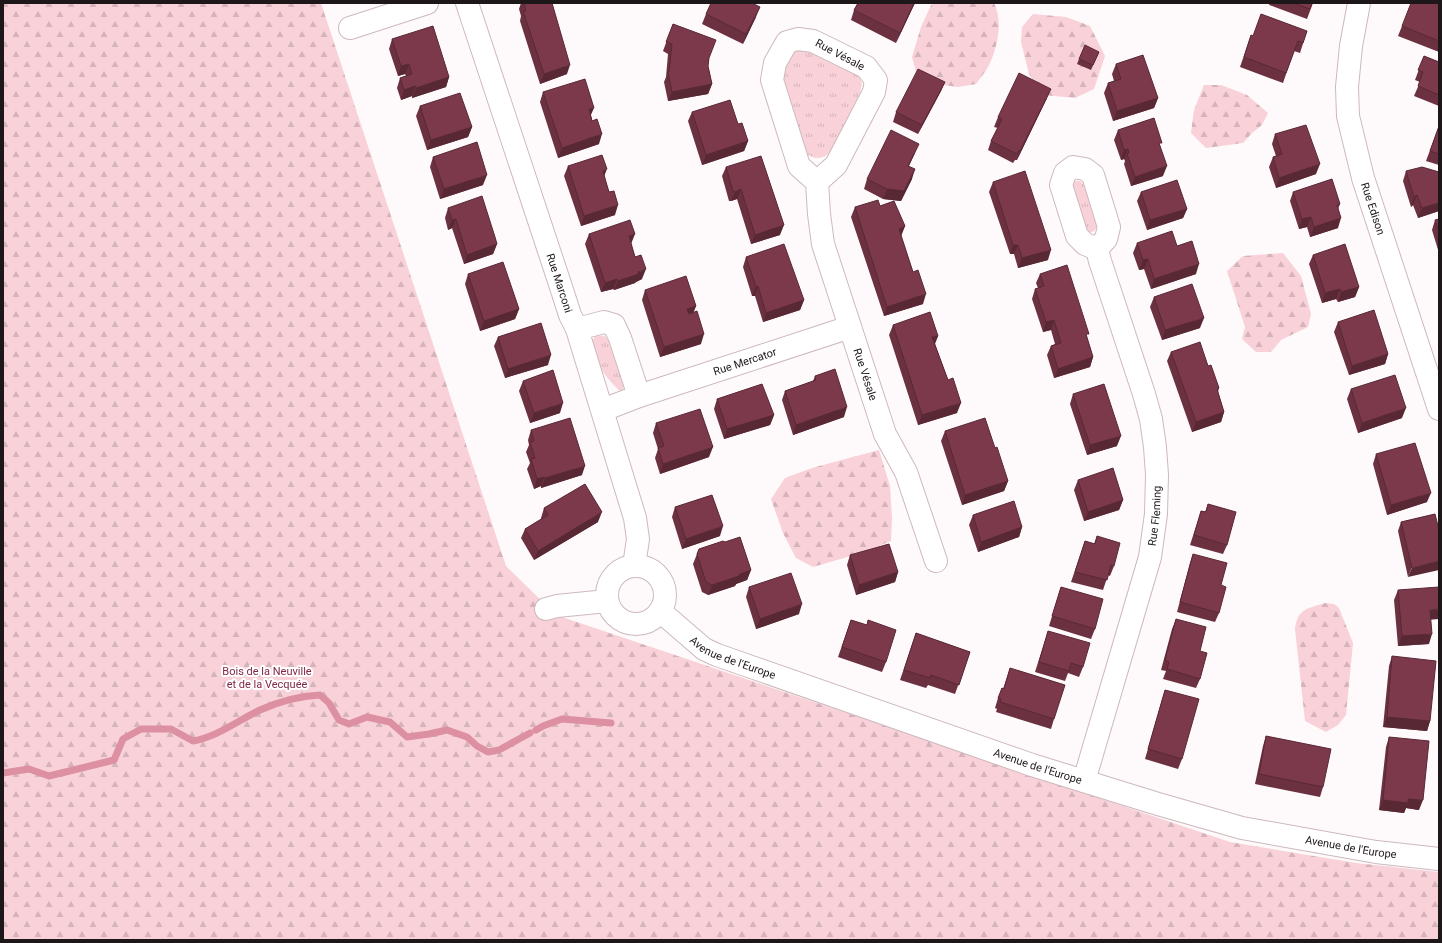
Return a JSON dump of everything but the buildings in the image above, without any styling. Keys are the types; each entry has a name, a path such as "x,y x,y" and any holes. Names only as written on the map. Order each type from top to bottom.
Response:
{"street":[{"path":"350,28 427,3"},
{"name":"Rue Marconi","path":"467,3 570,315 577,329 635,518 638,539 634,566"},
{"name":"Rue Edison","path":"1359,3 1351,46 1347,87 1348,116 1363,178 1439,408"},
{"name":"Rue Vésale","path":"817,182 836,165 874,92 876,80 866,67 813,40 798,39 787,42 775,63 772,80 799,166 817,182 823,244 885,434 906,472 936,561"},
{"name":"Rue Fleming","path":"1084,781 1149,564 1156,514 1157,475 1151,419 1097,249"},
{"path":"577,329 604,322 614,325 620,338 639,396"},
{"name":"Rue Mercator","path":"602,410 639,396 850,327"},
{"path":"634,566 648,568 659,577 665,594 664,603 660,611 653,618 645,622 635,624 626,622 617,617 611,610 607,601 608,586 616,573 624,568 634,566"},
{"path":"546,609 557,606 607,601"},
{"name":"Avenue de l'Europe","path":"660,611 704,649 717,655 1017,760 1158,804 1242,828 1376,852 1439,859"}],"green space":[{"name":"Bois de la Neuville et de la Vecquée","path":"3,3 321,3 506,566 556,615 1230,842 1356,863 1439,872 1439,940 3,940"},
{"path":"932,3 994,3 997,10 999,25 997,41 989,66 976,84 958,87 943,85 916,72 912,57 921,27"},
{"path":"1033,14 1066,17 1090,26 1105,56 1094,89 1075,98 1043,95 1029,74 1021,42 1022,27"},
{"path":"806,49 858,75 862,83 860,93 832,149 827,155 820,158 809,156 806,153 790,112 784,89 783,78 787,62 795,51"},
{"path":"1204,85 1221,85 1247,95 1268,113 1262,125 1243,143 1206,148 1191,133 1194,110"},
{"path":"1080,181 1084,185 1097,224 1095,230 1092,232 1086,231 1072,188 1073,182"},
{"path":"1283,253 1301,276 1311,314 1308,327 1281,340 1271,352 1256,352 1242,339 1245,327 1227,271 1243,256"},
{"path":"596,335 605,336 609,342 624,387 622,391 620,391 608,379 598,363 592,341"},
{"path":"879,450 890,486 892,518 891,541 861,553 813,567 796,558 783,533 771,499 785,478 812,468"},
{"path":"1325,603 1334,604 1339,608 1353,643 1346,715 1338,725 1326,732 1305,721 1295,629 1298,617 1304,610"}],"waterway":[{"path":"3,773 29,769 49,776 114,760 123,739 141,729 171,729 193,741 202,739 219,732 267,707 297,698 320,695 329,703 339,720 349,724 367,717 390,722 407,737 447,730 467,737 477,746 488,752 499,750 530,733"},
{"path":"536,730 562,719 611,723"}]}
